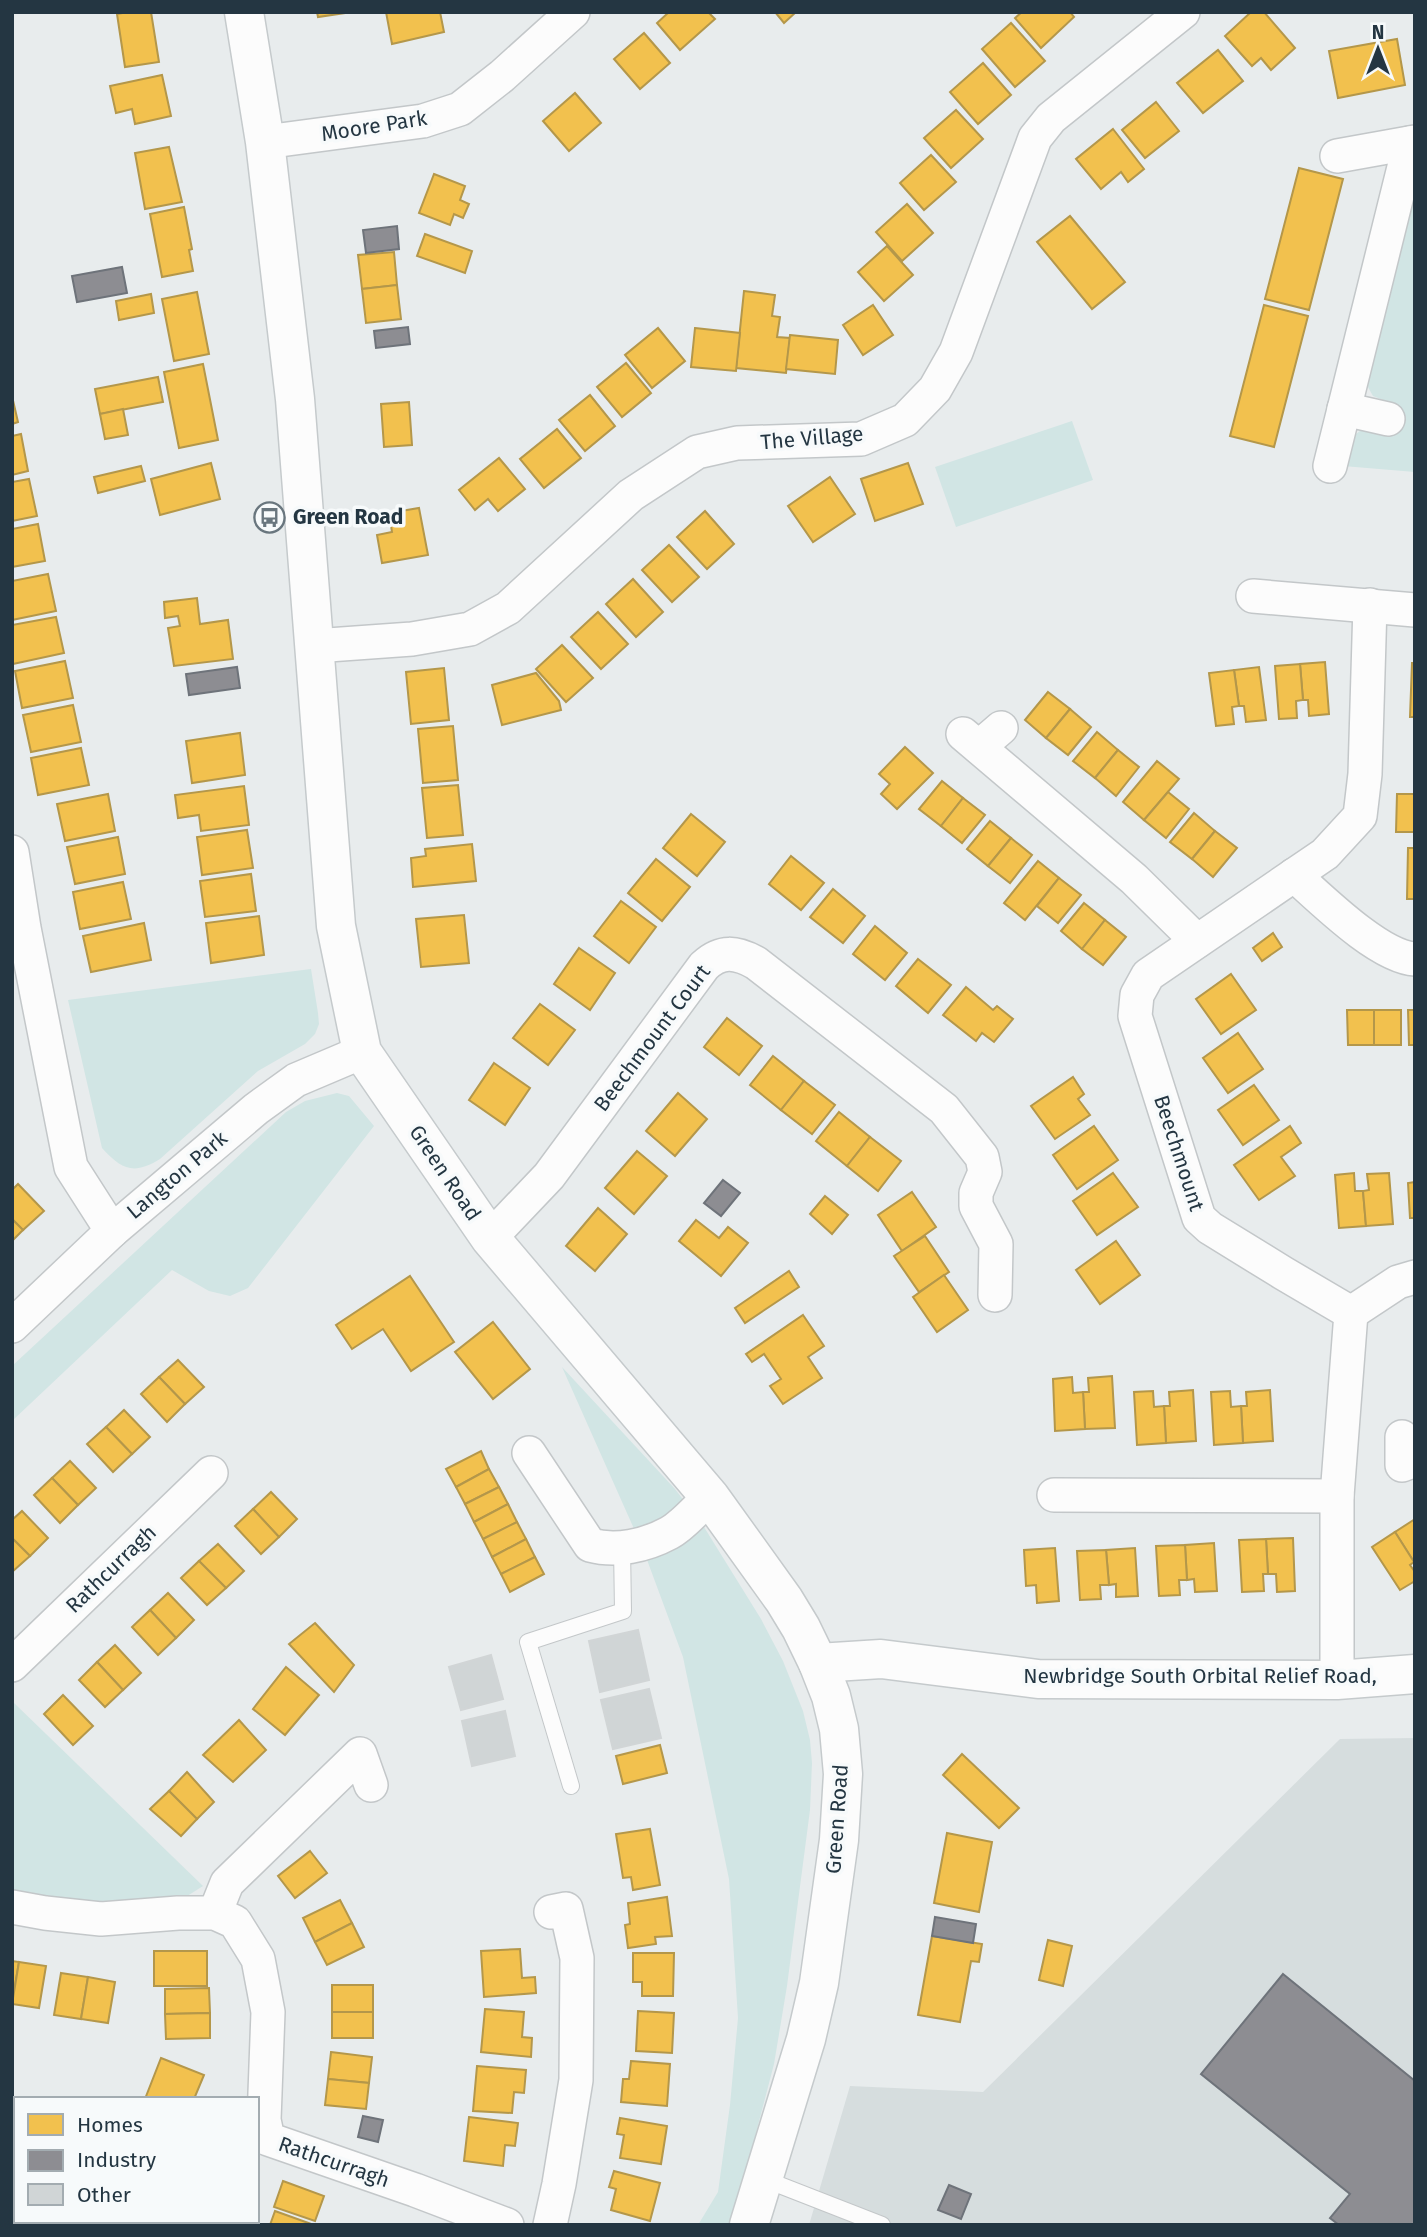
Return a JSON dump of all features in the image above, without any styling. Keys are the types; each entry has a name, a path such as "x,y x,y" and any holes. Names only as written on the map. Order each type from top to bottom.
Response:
{"street":[{"name":"Green Road","path":"244,12 265,142 295,399 336,926 362,1052 490,1238 710,1497 784,1600 818,1663 831,1696 839,1729 843,1774 839,1840 819,1983 806,2039 749,2225"},
{"name":"Moore Park","path":"265,142 424,121 460,109 502,76 573,12"},
{"name":"The Village","path":"314,646 412,639 470,629 508,608 631,495 697,452 737,443 861,439 905,420 934,389 956,352 1035,138 1051,118 1183,12"},
{"path":"1330,466 1413,143 1338,156"},
{"path":"1344,410 1388,419"},
{"path":"1253,596 1415,610"},
{"name":"Beechmount","path":"1351,1313 1210,1228 1199,1218 1135,1016 1138,995 1148,975 1325,854 1360,816 1366,761 1370,606"},
{"path":"981,737 1197,941"},
{"path":"12,852 18,929 71,1167 112,1231"},
{"path":"1294,875 1341,917 1392,953 1415,959"},
{"name":"Beechmount Court","path":"490,1238 549,1176 704,966 712,958 723,954 741,955 756,962 944,1109 982,1157 985,1172 976,1194 976,1206 996,1244 995,1295"},
{"name":"Langton Park","path":"12,1326 112,1231 247,1116 296,1080 362,1052"},
{"path":"1338,1681 1338,1496 1351,1313 1398,1282 1415,1277"},
{"path":"529,1453 590,1545 605,1549 637,1545 670,1532 710,1497"},
{"name":"Rathcurragh","path":"12,1665 211,1473"},
{"path":"1054,1495 1338,1496"},
{"name":"Newbridge South Orbital Relief Road,","path":"818,1663 881,1659 1038,1679 1338,1681 1415,1674"},
{"path":"12,1907 101,1919 215,1913 227,1884 360,1754 370,1785"},
{"path":"550,2225 576,2080 577,1958 566,1909 551,1912"},
{"name":"Rathcurragh","path":"215,1913 235,1922 258,1959 268,2012 263,2143 415,2190 506,2225"}],"lane":[{"path":"571,1786 528,1642 623,1611 622,1547"},
{"path":"764,2179 882,2225"}],"shaded area":[{"path":"1415,186 1415,472 1343,466 1350,439 1393,404 1373,396 1364,380"},
{"path":"1072,421 1093,480 956,527 935,467"},
{"path":"311,969 319,1024 315,1034 305,1044 258,1071 160,1159 151,1164 129,1168 116,1161 102,1148 68,1000"},
{"path":"337,1093 349,1096 374,1126 248,1288 230,1296 209,1291 172,1270 12,1421 12,1366 286,1112 305,1101"},
{"path":"562,1367 675,1489 704,1527 761,1619 783,1661 803,1711 810,1740 810,1810 787,1986 774,2064 732,2225 698,2225 718,2192 738,2018 729,1879 683,1657 643,1549"},
{"path":"14,1703 203,1886 184,1898 118,1906 12,1892"},
{"path":"1415,1738 1415,2225 809,2225 850,2086 983,2092 1340,1739"}],"building: Homes":[{"path":"151,12 159,62 125,67 117,14"},
{"path":"317,12 352,12 318,17"},
{"path":"386,12 440,12 444,32 392,44"},
{"path":"669,12 708,12 715,19 680,50 657,23"},
{"path":"775,12 796,12 784,23"},
{"path":"1022,12 1070,12 1074,17 1041,48 1015,18"},
{"path":"1251,12 1264,12 1295,48 1271,70 1261,58 1252,66 1225,36"},
{"path":"1011,23 1045,61 1015,87 982,49"},
{"path":"644,33 670,63 640,89 614,59"},
{"path":"1397,39 1405,85 1338,98 1329,51"},
{"path":"1218,50 1243,81 1203,113 1177,83"},
{"path":"983,63 1011,95 978,124 950,92"},
{"path":"162,75 171,116 135,124 132,109 116,113 110,86"},
{"path":"575,93 601,123 569,151 543,121"},
{"path":"1156,102 1179,131 1145,158 1122,130"},
{"path":"956,110 983,139 951,168 924,138"},
{"path":"1113,129 1144,169 1128,182 1121,172 1101,189 1076,159"},
{"path":"169,147 182,202 145,209 135,153"},
{"path":"931,155 956,182 924,210 900,183"},
{"path":"1299,168 1343,179 1309,310 1265,299"},
{"path":"434,174 465,186 460,200 469,204 463,218 454,214 450,225 419,213"},
{"path":"907,204 933,233 902,261 876,232"},
{"path":"184,207 193,271 162,277 150,214"},
{"path":"1070,216 1125,282 1092,309 1037,242"},
{"path":"425,234 472,251 465,273 417,256"},
{"path":"887,246 913,275 884,301 858,272"},
{"path":"394,252 397,285 362,289 358,255"},
{"path":"397,285 401,319 366,323 362,289"},
{"path":"744,291 775,295 772,316 780,317 777,337 790,338 786,373 736,368"},
{"path":"197,292 209,354 174,361 162,299"},
{"path":"151,294 154,313 119,320 116,301"},
{"path":"873,305 893,335 863,355 843,325"},
{"path":"1264,305 1308,316 1274,447 1230,436"},
{"path":"658,328 685,361 652,388 625,355"},
{"path":"695,328 740,333 736,371 691,367"},
{"path":"790,335 838,340 835,374 786,369"},
{"path":"626,363 651,393 622,417 597,387"},
{"path":"203,364 218,440 179,448 164,372"},
{"path":"158,377 163,402 100,414 95,389"},
{"path":"590,395 615,426 585,451 559,420"},
{"path":"12,396 18,422 12,424"},
{"path":"409,402 412,445 384,447 381,404"},
{"path":"123,409 128,435 105,439 100,414"},
{"path":"557,429 581,458 544,488 520,459"},
{"path":"21,434 28,471 12,475 12,436"},
{"path":"499,458 525,489 498,511 488,499 475,510 459,490"},
{"path":"211,463 220,499 160,515 151,479"},
{"path":"908,463 923,504 875,521 861,479"},
{"path":"141,466 145,481 98,493 94,477"},
{"path":"830,477 855,514 813,542 788,506"},
{"path":"29,479 37,516 12,521 12,482"},
{"path":"419,508 428,555 382,563 377,535 392,532 389,513"},
{"path":"705,511 734,544 707,569 677,537"},
{"path":"38,524 45,561 12,567 12,529"},
{"path":"669,545 699,577 672,602 642,570"},
{"path":"48,574 56,611 12,620 12,581"},
{"path":"633,579 663,612 636,637 606,604"},
{"path":"197,598 200,624 228,620 233,659 174,666 168,628 180,626 178,616 165,618 164,602"},
{"path":"598,612 628,644 601,669 571,637"},
{"path":"56,617 64,653 13,664 12,625"},
{"path":"562,645 593,678 566,702 536,669"},
{"path":"65,661 73,698 22,708 15,671"},
{"path":"1325,662 1329,714 1309,716 1308,700 1303,700 1300,664"},
{"path":"1412,663 1415,663 1415,717 1410,717"},
{"path":"1300,664 1303,700 1296,701 1297,718 1279,719 1275,666"},
{"path":"1259,667 1266,720 1246,722 1244,706 1239,706 1234,670"},
{"path":"444,668 449,720 411,724 406,672"},
{"path":"1234,670 1239,706 1232,707 1234,724 1216,726 1209,673"},
{"path":"536,673 559,701 561,710 502,725 492,685"},
{"path":"1048,692 1070,709 1046,738 1025,720"},
{"path":"73,705 81,742 31,752 23,715"},
{"path":"1070,709 1091,727 1068,755 1046,738"},
{"path":"453,726 458,780 423,783 418,729"},
{"path":"1097,732 1118,750 1095,778 1073,761"},
{"path":"240,733 245,775 192,783 186,741"},
{"path":"905,747 933,773 897,809 881,794 890,784 879,774"},
{"path":"81,748 89,785 38,795 31,758"},
{"path":"1118,750 1139,767 1116,796 1095,778"},
{"path":"1157,761 1179,779 1144,820 1123,802"},
{"path":"942,781 963,798 941,826 919,809"},
{"path":"458,785 463,835 427,838 422,788"},
{"path":"244,786 249,825 201,831 199,815 178,818 175,795"},
{"path":"1168,792 1189,809 1166,838 1144,820"},
{"path":"108,794 115,831 65,841 57,804"},
{"path":"1397,794 1415,794 1415,832 1396,832"},
{"path":"963,798 985,815 962,843 941,826"},
{"path":"1194,813 1215,831 1192,859 1170,842"},
{"path":"691,814 725,842 697,876 663,848"},
{"path":"990,821 1011,838 988,866 967,849"},
{"path":"247,830 253,868 202,875 197,837"},
{"path":"1215,831 1237,848 1213,877 1192,859"},
{"path":"118,837 125,874 75,884 67,847"},
{"path":"1011,838 1032,855 1010,883 988,866"},
{"path":"472,844 476,881 413,887 411,858 426,856 425,849"},
{"path":"1408,848 1415,848 1415,899 1407,899"},
{"path":"791,856 824,883 801,910 769,884"},
{"path":"656,859 690,887 662,921 628,893"},
{"path":"1038,861 1059,878 1025,920 1004,903"},
{"path":"251,874 256,911 205,917 200,881"},
{"path":"1059,878 1081,895 1058,923 1037,906"},
{"path":"123,882 131,919 80,929 73,892"},
{"path":"833,889 865,916 843,943 810,917"},
{"path":"621,901 656,927 629,963 594,936"},
{"path":"1084,903 1105,920 1082,949 1061,931"},
{"path":"464,915 469,963 421,967 416,919"},
{"path":"259,916 264,955 211,963 206,923"},
{"path":"1105,920 1126,937 1103,965 1082,949"},
{"path":"144,923 151,960 91,972 83,936"},
{"path":"875,926 907,953 885,980 853,954"},
{"path":"1273,933 1282,947 1262,961 1253,948"},
{"path":"579,948 615,973 590,1010 554,984"},
{"path":"918,959 951,985 928,1013 896,986"},
{"path":"1231,974 1256,1010 1221,1034 1196,999"},
{"path":"966,987 993,1010 997,1006 1013,1019 994,1042 982,1033 976,1041 943,1015"},
{"path":"540,1004 575,1030 548,1065 513,1038"},
{"path":"1347,1010 1374,1010 1374,1045 1348,1045"},
{"path":"1374,1010 1401,1010 1401,1045 1374,1045"},
{"path":"1408,1010 1415,1010 1415,1045 1409,1045"},
{"path":"727,1018 762,1046 739,1075 704,1047"},
{"path":"1238,1033 1263,1069 1228,1093 1203,1058"},
{"path":"773,1056 804,1081 781,1110 750,1085"},
{"path":"494,1063 530,1088 505,1125 469,1100"},
{"path":"1073,1077 1084,1094 1078,1099 1090,1115 1055,1139 1031,1106"},
{"path":"804,1081 835,1105 812,1134 781,1110"},
{"path":"1254,1085 1279,1120 1243,1145 1218,1110"},
{"path":"678,1093 707,1119 675,1156 646,1131"},
{"path":"839,1112 870,1137 847,1166 816,1141"},
{"path":"1094,1126 1118,1160 1077,1189 1053,1155"},
{"path":"1290,1126 1301,1143 1281,1157 1295,1176 1259,1200 1234,1165"},
{"path":"870,1137 901,1161 878,1191 847,1166"},
{"path":"637,1151 667,1176 634,1214 605,1188"},
{"path":"1113,1173 1138,1207 1097,1235 1073,1201"},
{"path":"1354,1173 1355,1191 1363,1191 1366,1226 1339,1228 1335,1175"},
{"path":"1389,1173 1393,1224 1366,1226 1363,1191 1369,1190 1367,1174"},
{"path":"1415,1182 1415,1218 1410,1218 1408,1183"},
{"path":"18,1184 44,1211 23,1230 12,1219 12,1190"},
{"path":"912,1192 936,1227 902,1251 878,1215"},
{"path":"825,1196 848,1215 832,1234 810,1214"},
{"path":"598,1208 627,1234 595,1271 566,1246"},
{"path":"12,1219 23,1230 12,1241"},
{"path":"696,1220 719,1238 728,1227 748,1243 721,1276 679,1241"},
{"path":"925,1236 949,1272 919,1292 894,1256"},
{"path":"1116,1241 1140,1275 1100,1304 1076,1270"},
{"path":"789,1271 799,1287 745,1323 735,1308"},
{"path":"944,1275 968,1310 937,1332 913,1297"},
{"path":"410,1276 454,1342 411,1371 383,1329 352,1349 336,1325"},
{"path":"803,1315 824,1346 808,1357 822,1378 783,1404 770,1386 781,1379 764,1354 752,1362 746,1354"},
{"path":"493,1322 530,1369 493,1399 455,1352"},
{"path":"178,1360 204,1387 185,1404 159,1377"},
{"path":"1112,1376 1115,1428 1085,1429 1083,1392 1089,1392 1088,1378"},
{"path":"159,1377 185,1404 167,1422 141,1394"},
{"path":"1072,1377 1073,1393 1083,1392 1085,1429 1055,1431 1053,1379"},
{"path":"1193,1390 1196,1441 1166,1443 1164,1406 1170,1406 1169,1392"},
{"path":"1270,1390 1273,1441 1243,1443 1241,1406 1247,1406 1246,1392"},
{"path":"1153,1391 1154,1407 1164,1406 1166,1443 1137,1445 1134,1392"},
{"path":"1230,1391 1231,1407 1241,1406 1243,1443 1214,1445 1211,1392"},
{"path":"124,1410 150,1437 132,1454 106,1427"},
{"path":"106,1427 132,1454 113,1472 87,1444"},
{"path":"481,1451 489,1469 456,1487 446,1469"},
{"path":"70,1461 96,1488 78,1505 52,1478"},
{"path":"489,1469 499,1487 465,1504 456,1487"},
{"path":"52,1478 78,1505 60,1523 34,1495"},
{"path":"499,1487 508,1504 474,1522 465,1504"},
{"path":"271,1492 297,1519 279,1537 253,1509"},
{"path":"508,1504 517,1522 483,1539 474,1522"},
{"path":"253,1509 279,1537 261,1554 235,1526"},
{"path":"22,1511 48,1538 30,1556 12,1538 12,1520"},
{"path":"1415,1519 1415,1562 1414,1562 1395,1532"},
{"path":"517,1522 526,1539 492,1557 483,1539"},
{"path":"1395,1532 1414,1562 1410,1565 1415,1572 1415,1581 1400,1590 1372,1547"},
{"path":"12,1538 30,1556 12,1572"},
{"path":"1293,1538 1295,1591 1277,1592 1276,1574 1268,1574 1266,1539"},
{"path":"526,1539 535,1557 501,1574 492,1557"},
{"path":"1266,1539 1268,1574 1263,1574 1264,1591 1242,1592 1239,1540"},
{"path":"1214,1543 1217,1591 1195,1592 1194,1579 1187,1580 1185,1545"},
{"path":"218,1544 244,1571 226,1588 199,1561"},
{"path":"1185,1545 1187,1580 1179,1580 1180,1595 1159,1596 1156,1546"},
{"path":"1055,1548 1059,1601 1037,1603 1036,1585 1026,1586 1024,1550"},
{"path":"1135,1548 1138,1596 1116,1597 1116,1584 1109,1585 1106,1550"},
{"path":"1106,1550 1109,1585 1100,1585 1101,1599 1080,1600 1077,1551"},
{"path":"535,1557 544,1574 510,1592 501,1574"},
{"path":"199,1561 226,1588 207,1605 181,1578"},
{"path":"168,1593 194,1620 176,1638 150,1610"},
{"path":"150,1610 176,1638 158,1655 132,1627"},
{"path":"315,1623 354,1665 334,1692 289,1644"},
{"path":"115,1645 141,1673 123,1690 97,1662"},
{"path":"97,1662 123,1690 105,1707 79,1680"},
{"path":"286,1667 319,1695 285,1735 253,1709"},
{"path":"63,1695 93,1726 73,1745 44,1714"},
{"path":"239,1720 266,1750 233,1782 203,1755"},
{"path":"660,1745 667,1773 623,1784 616,1756"},
{"path":"962,1754 1019,1808 999,1828 943,1775"},
{"path":"187,1772 214,1802 197,1819 169,1791"},
{"path":"169,1791 197,1819 181,1836 150,1809"},
{"path":"650,1829 660,1885 633,1890 631,1877 623,1878 616,1834"},
{"path":"947,1833 992,1842 979,1912 934,1903"},
{"path":"310,1851 327,1873 295,1898 278,1876"},
{"path":"667,1897 672,1936 655,1937 656,1944 628,1948 625,1925 630,1924 628,1903"},
{"path":"340,1900 352,1923 315,1942 303,1918"},
{"path":"352,1923 364,1947 327,1965 315,1942"},
{"path":"932,1936 982,1944 979,1962 971,1961 960,2022 918,2015"},
{"path":"1048,1940 1072,1946 1063,1986 1039,1980"},
{"path":"520,1949 522,1978 535,1977 536,1993 484,1997 481,1951"},
{"path":"154,1951 207,1951 207,1986 154,1986"},
{"path":"633,1953 674,1953 673,1996 642,1996 642,1982 633,1982"},
{"path":"12,1961 19,1962 12,2003"},
{"path":"19,1962 46,1966 39,2008 12,2004"},
{"path":"61,1973 88,1977 81,2019 54,2015"},
{"path":"88,1977 115,1982 108,2023 81,2019"},
{"path":"332,1985 373,1985 373,2012 332,2012"},
{"path":"209,1988 210,2013 165,2014 165,1989"},
{"path":"485,2009 524,2012 522,2037 532,2038 531,2057 481,2052"},
{"path":"638,2011 674,2013 672,2053 636,2051"},
{"path":"332,2012 373,2012 373,2038 332,2038"},
{"path":"210,2013 210,2038 166,2039 165,2014"},
{"path":"331,2052 372,2057 369,2083 328,2079"},
{"path":"161,2058 204,2075 195,2097 146,2097"},
{"path":"631,2061 670,2064 667,2106 621,2102 623,2079 629,2079"},
{"path":"477,2066 526,2070 524,2093 514,2092 512,2113 473,2111"},
{"path":"328,2079 369,2083 366,2109 325,2105"},
{"path":"12,2107 14,2108 13,2153"},
{"path":"469,2117 518,2123 515,2146 505,2145 503,2166 464,2161"},
{"path":"620,2118 667,2126 661,2164 620,2158 624,2135 617,2134"},
{"path":"614,2171 660,2183 650,2221 611,2210 616,2189 609,2187"},
{"path":"283,2181 324,2196 315,2221 274,2207"},
{"path":"275,2211 314,2225 270,2225"}],"building: Industry":[{"path":"397,226 399,249 366,253 363,230"},
{"path":"122,267 127,293 77,302 72,276"},
{"path":"408,327 410,344 376,348 374,331"},
{"path":"237,667 240,688 189,695 186,674"},
{"path":"723,1180 740,1193 721,1216 704,1203"},
{"path":"935,1917 976,1924 973,1943 932,1936"},
{"path":"1283,1974 1415,2081 1415,2225 1339,2225 1330,2218 1350,2194 1201,2074"},
{"path":"363,2116 383,2120 378,2142 358,2137"},
{"path":"949,2185 971,2194 961,2219 938,2210"}],"building: Other":[{"path":"638,1630 649,1680 600,1692 589,1641"},
{"path":"491,1655 503,1699 461,1710 449,1667"},
{"path":"649,1689 661,1738 613,1749 601,1700"},
{"path":"505,1711 515,1756 472,1766 462,1721"}],"place":[{"name":"Green Road","path":"270,517"}]}
